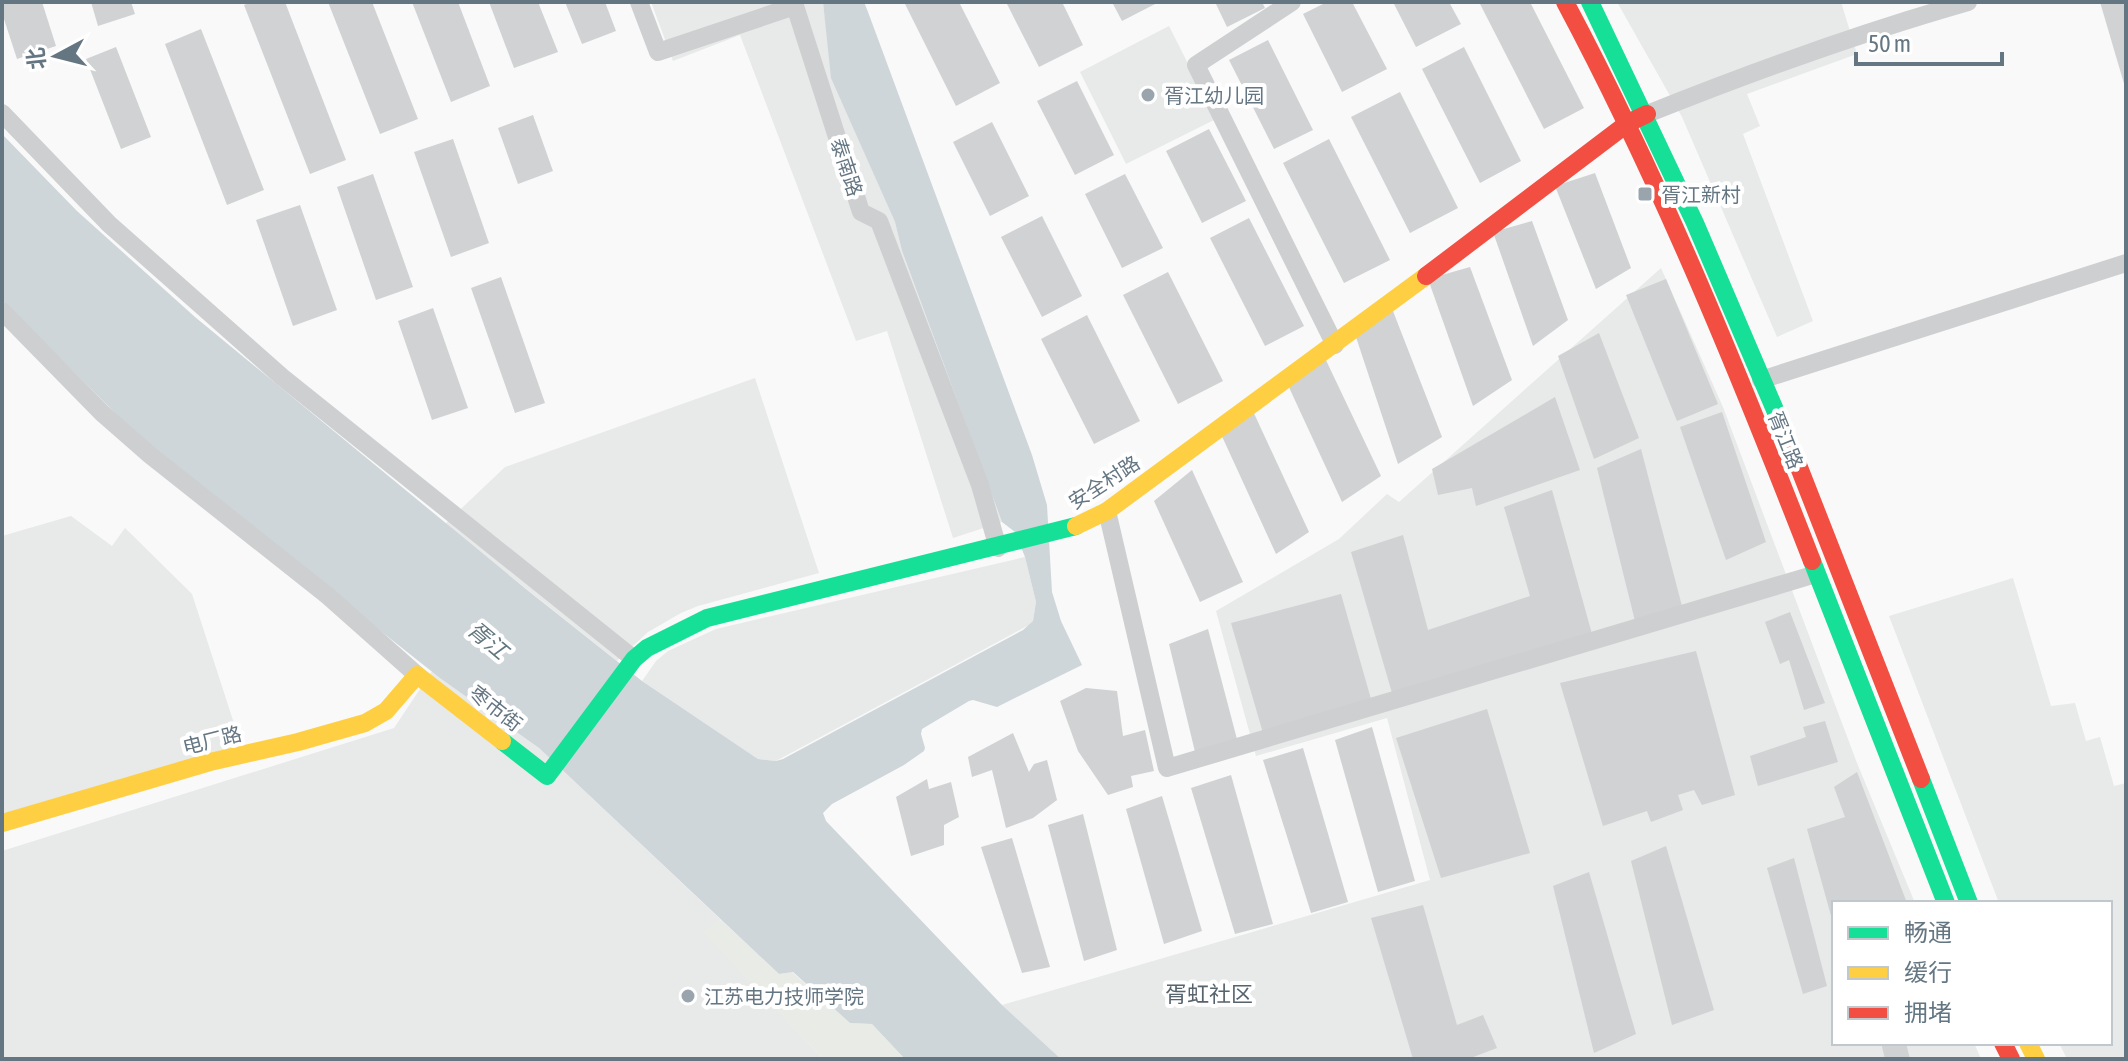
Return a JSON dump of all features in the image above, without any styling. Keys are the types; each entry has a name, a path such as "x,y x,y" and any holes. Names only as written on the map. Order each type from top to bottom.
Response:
{"main road":[{"name":"胥江路","path":"1565,2 1628,123 1691,265 1945,901"},
{"name":"胥江路","path":"1590,2 1647,114 1695,220 1968,901"},
{"name":"安全村路","path":"550,771 631,663 647,648 707,618 1060,532 1107,511 1335,345 1628,123 1647,114"},
{"name":"枣市街","path":"417,675 550,771"},
{"name":"电厂路","path":"2,823 210,762 365,723 386,711 417,675"}],"street":[{"name":"泰南路","path":"639,2 658,52 795,6 861,212 879,221 1005,546"},
{"path":"1292,2 1196,65 1335,345"},
{"path":"1647,114 1728,82 1915,17 1968,2"},
{"path":"2,113 109,224 282,377 631,663"},
{"path":"1761,380 2126,263"},
{"path":"2,311 102,413 150,455 328,596 417,675"},
{"path":"1107,511 1167,768 1816,574"}],"shaded area":[{"path":"651,2 823,2 832,78 895,222 902,251 1002,522 953,538 887,331 856,341 740,35 673,61"},
{"path":"1617,2 1841,2 1857,54 1747,94 1760,126 1743,134 1813,321 1777,337 1682,117"},
{"name":"胥江幼儿园","path":"1169,26 1216,119 1126,164 1080,72"},
{"path":"1661,268 1723,407 1857,763 1914,901 1832,901 1832,1045 1975,1045 1981,1059 1061,1059 1002,1005 1430,880 1387,718 1256,756 1216,611 1339,539 1387,494 1399,502"},
{"path":"755,378 819,573 681,613 648,632 617,661 445,524 505,467"},
{"path":"71,516 112,546 125,528 192,594 242,748 2,820 2,536"},
{"path":"1025,557 1036,602 1033,621 1029,625 776,761 758,759 642,681 656,661 668,651 716,629"},
{"path":"2013,578 2051,706 2075,703 2086,741 2100,737 2114,786 2126,783 2126,1059 2067,1059 2060,1045 2112,1045 2112,901 1998,901 1889,616"},
{"path":"432,671 539,748 721,920 704,932 823,1059 2,1059 2,851 394,728"},
{"path":"721,920 779,974 792,972 850,1023 872,1024 905,1059 823,1059 703,932"}],"water":[{"name":"胥江","path":"823,2 864,2 868,12 1032,455 1047,505 1052,592 1061,621 1082,665 997,707 969,701 922,729 924,751 832,804 823,813 826,821 1002,1005 1061,1059 905,1059 872,1024 850,1023 793,972 779,974 539,748 440,678 152,450 2,300 2,134 77,211 195,317 526,589 642,681 758,759 783,759 1023,630 1033,621 1036,602 1025,557 1015,532 1002,522 902,251 895,222 831,78"}],"building":[{"path":"2,2 42,2 56,46 17,59 2,13"},
{"path":"91,2 131,2 135,14 98,26"},
{"path":"251,2 285,2 346,160 310,174 244,5"},
{"path":"328,2 372,2 418,119 380,134"},
{"path":"412,2 458,2 490,86 451,102"},
{"path":"489,2 538,2 558,52 514,68"},
{"path":"565,2 605,2 616,31 582,44"},
{"path":"904,2 959,2 1000,83 956,106"},
{"path":"1006,2 1062,2 1083,45 1039,67"},
{"path":"1112,2 1159,2 1122,21"},
{"path":"1215,2 1262,2 1265,8 1227,27"},
{"path":"1327,2 1352,2 1387,69 1342,92 1303,14"},
{"path":"1393,2 1449,2 1461,24 1416,47"},
{"path":"1479,2 1530,2 1584,108 1544,129"},
{"path":"2100,2 2126,2 2126,87 2125,87"},
{"path":"201,29 264,190 227,205 165,44"},
{"path":"1268,40 1313,130 1274,149 1229,60"},
{"path":"116,47 151,137 121,149 86,59"},
{"path":"1464,47 1521,161 1480,183 1422,69"},
{"path":"1077,81 1114,155 1075,175 1037,101"},
{"path":"1400,92 1458,208 1410,233 1351,117"},
{"path":"533,115 553,171 518,184 498,128"},
{"path":"992,122 1029,196 990,216 953,142"},
{"path":"1209,129 1246,201 1202,223 1166,151"},
{"path":"453,139 489,243 451,257 414,152"},
{"path":"1329,139 1390,260 1344,283 1283,163"},
{"path":"1595,173 1631,268 1596,289 1555,186"},
{"path":"373,174 413,287 376,300 337,187"},
{"path":"1125,174 1163,248 1122,268 1085,194"},
{"path":"300,205 337,310 293,326 256,220"},
{"path":"1042,216 1082,296 1042,317 1001,237"},
{"path":"1249,218 1304,326 1265,346 1210,238"},
{"path":"1532,221 1568,320 1533,346 1493,232"},
{"path":"1470,267 1512,380 1473,406 1428,279"},
{"path":"1168,272 1223,381 1178,404 1123,295"},
{"path":"501,277 545,403 515,413 471,288"},
{"path":"1666,279 1718,404 1677,421 1626,295"},
{"path":"1391,306 1442,437 1398,464 1354,331"},
{"path":"433,308 468,408 432,420 398,321"},
{"path":"1087,315 1140,421 1094,444 1041,339"},
{"path":"1599,333 1639,438 1594,459 1558,356"},
{"path":"1324,356 1381,476 1342,502 1287,383"},
{"path":"1555,397 1580,470 1476,506 1472,488 1438,495 1432,469"},
{"path":"1252,409 1309,532 1276,554 1220,432"},
{"path":"1722,412 1766,542 1726,560 1680,427"},
{"path":"1641,449 1683,610 1637,629 1597,468"},
{"path":"1192,470 1243,582 1200,602 1154,501"},
{"path":"1552,490 1592,634 1392,693 1351,552 1403,535 1428,630 1530,596 1504,507"},
{"path":"1341,594 1371,699 1263,733 1231,623"},
{"path":"1790,612 1825,703 1804,710 1789,660 1780,664 1765,622"},
{"path":"1208,629 1238,743 1196,756 1169,644"},
{"path":"1696,651 1735,795 1702,805 1694,790 1678,795 1683,810 1651,822 1647,811 1603,826 1560,683"},
{"path":"1086,688 1117,691 1123,736 1145,730 1154,771 1131,776 1133,787 1108,795 1078,751 1060,701"},
{"path":"1487,709 1530,853 1441,878 1396,738"},
{"path":"1825,721 1838,762 1758,786 1750,756 1806,737 1803,727"},
{"path":"1372,727 1415,881 1378,892 1335,740"},
{"path":"1013,733 1029,772 1034,764 1047,760 1057,800 1033,818 1006,828 992,770 972,777 968,757"},
{"path":"1303,748 1348,902 1311,913 1263,760"},
{"path":"1857,772 1906,901 1832,901 1832,919 1807,829 1845,817 1834,787"},
{"path":"1231,775 1273,924 1235,934 1191,788"},
{"path":"927,779 929,789 951,782 959,817 944,825 944,845 911,856 896,797"},
{"path":"1162,796 1202,931 1164,944 1126,809"},
{"path":"1083,814 1117,950 1084,961 1048,825"},
{"path":"1012,838 1050,967 1022,973 981,847"},
{"path":"1666,846 1714,1010 1672,1025 1631,861"},
{"path":"1794,858 1827,986 1803,994 1767,868"},
{"path":"1589,872 1636,1034 1594,1053 1553,886"},
{"path":"1423,905 1457,1025 1483,1015 1497,1048 1468,1059 1413,1059 1371,918"},
{"path":"1882,1045 1906,1045 1910,1059 1885,1059"}],"traffic: fast":[{"path":"1590,2 1695,223 1793,452"},
{"path":"502,741 547,776 634,659 647,648 707,618 1076,526"},
{"path":"1812,561 1945,901"},
{"path":"1921,779 1968,901"}],"traffic: slow":[{"path":"1076,526 1107,511 1426,276"},
{"path":"2,823 210,762 365,723 386,711 417,675 502,741"},
{"path":"2029,1045 2036,1059"}],"traffic: jam":[{"path":"1565,2 1634,139 1697,278 1812,561"},
{"path":"1426,276 1628,123 1647,114"},
{"path":"1793,452 1921,779"},
{"path":"2004,1045 2011,1059"}],"place":[{"name":"胥江幼儿园","path":"1148,95"},
{"name":"胥江新村","path":"1645,194"},
{"name":"江苏电力技师学院","path":"688,996"}],"district":[{"name":"胥虹社区","path":"1209,994"}]}
